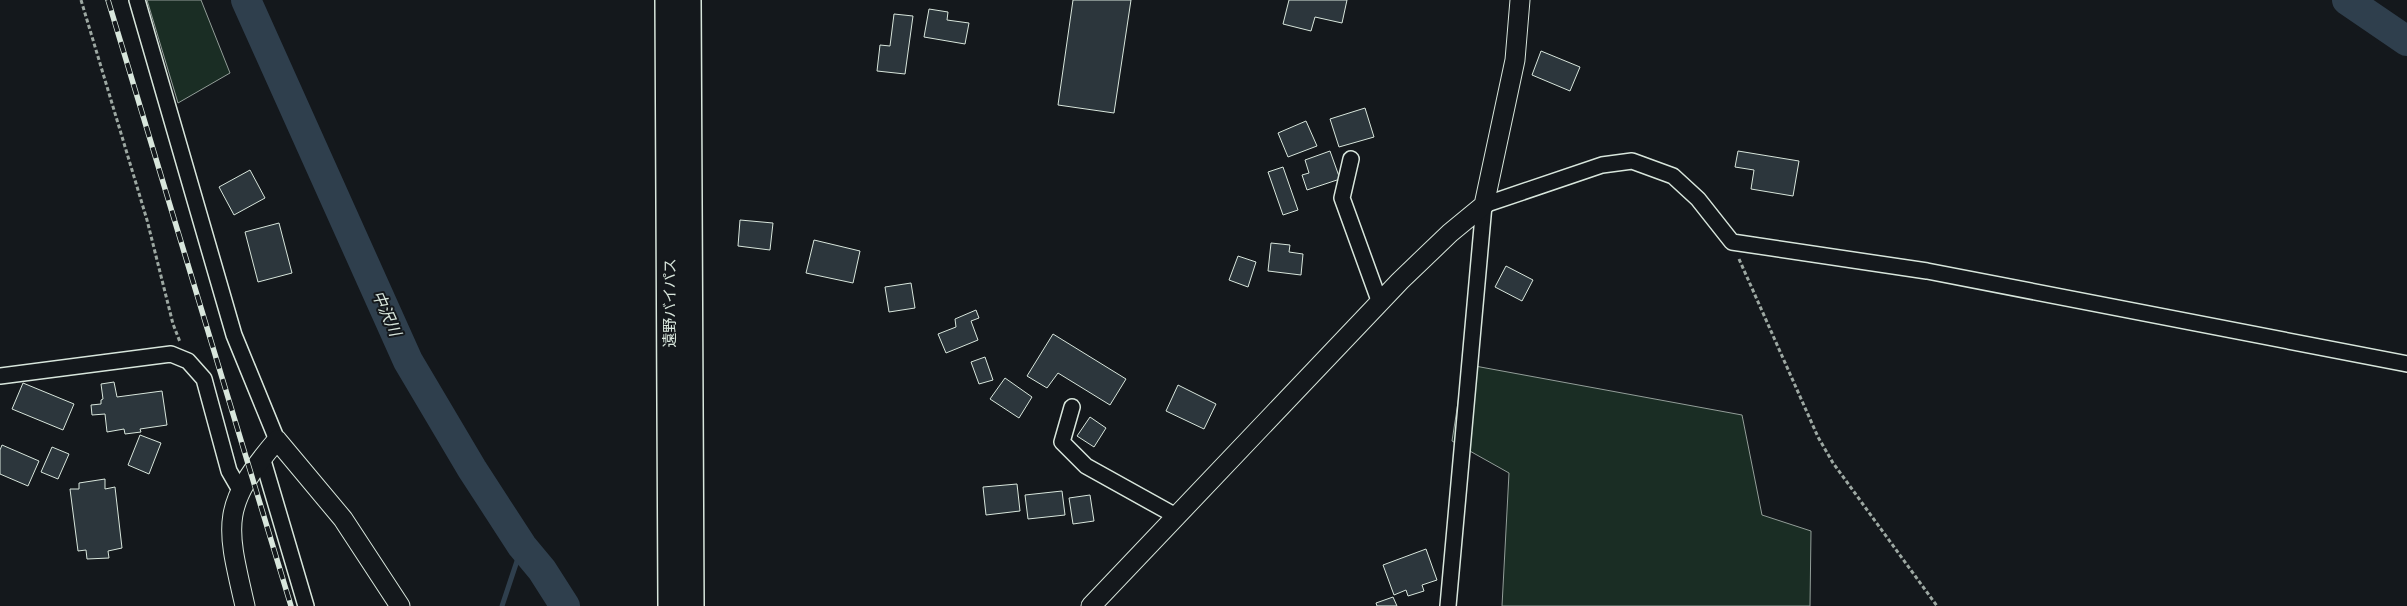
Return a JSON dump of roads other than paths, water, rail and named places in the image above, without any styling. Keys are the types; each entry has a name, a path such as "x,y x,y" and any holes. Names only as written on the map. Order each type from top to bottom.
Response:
{"highway":[{"name":"遠野バイパス","path":"668,0 671,606"},
{"name":"遠野バイパス","path":"688,0 691,606"}],"street":[{"path":"137,0 234,335 277,440 343,519 400,606"},
{"path":"1448,606 1484,205 1515,60 1520,0"},
{"path":"1351,160 1342,198 1380,303"},
{"path":"1091,606 1380,303 1450,233 1484,205 1602,165 1632,161 1674,176 1698,199 1732,242 1927,271 2407,364"},
{"path":"0,376 171,354 188,361 204,379 229,471 240,490"},
{"path":"1072,407 1062,442 1086,466 1176,516"},
{"path":"245,606 231,546 231,514 240,490 248,476 277,440"},
{"path":"262,457 306,606"}],"waterway":[{"name":"中沢川","path":"246,0 408,361 472,469 522,546 542,570 565,606"},
{"path":"2347,0 2407,41"},
{"path":"502,606 522,546"}],"railway":[{"path":"108,0 291,606"}]}
